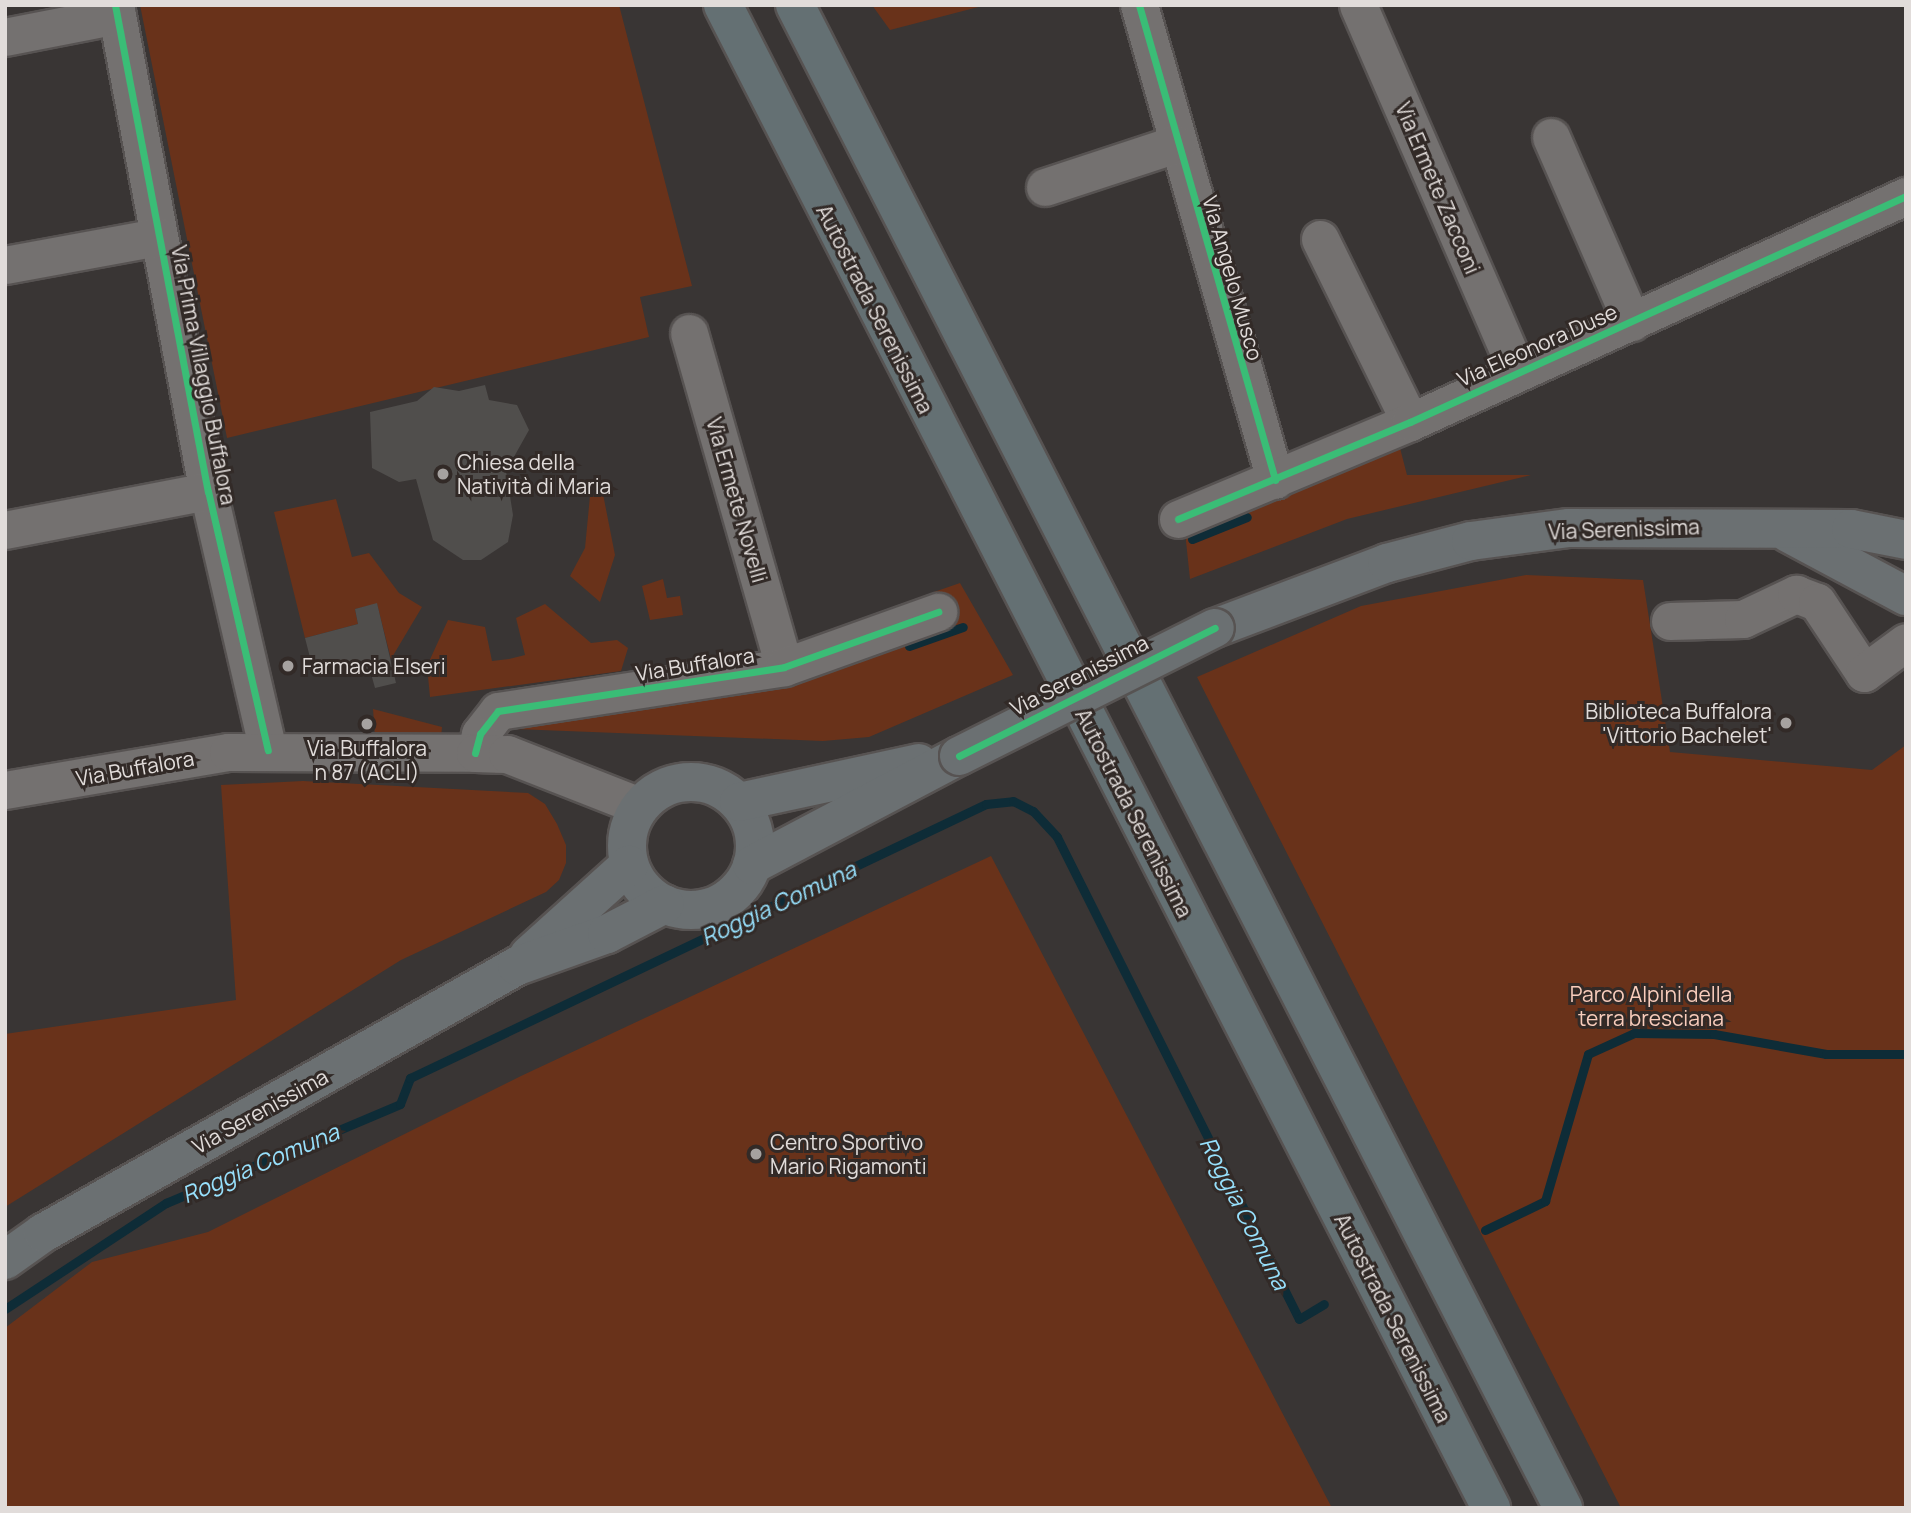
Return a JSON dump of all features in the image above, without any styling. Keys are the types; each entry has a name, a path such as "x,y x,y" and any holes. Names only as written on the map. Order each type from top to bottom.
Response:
{"highway":[{"name":"Autostrada Serenissima","path":"723,5 1491,1508"},
{"path":"796,5 1563,1508"}],"main road":[{"name":"Via Serenissima","path":"5,1260 43,1233 516,966 607,934 665,904 691,909 717,904 733,895 752,865 958,755 1215,628 1289,596 1471,541 1645,525 1788,533 1851,529 1906,540"},
{"name":"Via Serenissima","path":"1788,533 1906,596"},
{"name":"Via Serenissima","path":"739,802 958,755"},
{"path":"665,904 637,881 629,865 630,825 640,806 677,783 700,782 739,802 750,821 752,865"},
{"name":"Via Serenissima","path":"516,966 629,865"}],"street":[{"name":"Via Angelo Musco","path":"1139,5 1176,144 1275,480"},
{"name":"Via Ermete Zacconi","path":"1358,5 1517,371"},
{"path":"5,37 116,10"},
{"name":"Via Prima Villaggio Buffalora","path":"116,10 208,491 268,750"},
{"name":"Via Eleonora Duse","path":"1552,137 1632,322"},
{"path":"1045,187 1176,144"},
{"name":"Via Eleonora Duse","path":"1178,519 1410,422 1906,196"},
{"path":"5,265 158,237"},
{"path":"1320,239 1410,422"},
{"name":"Via Ermete Novelli","path":"689,333 784,667"},
{"path":"5,530 208,491"},
{"path":"1670,621 1743,619 1796,594 1816,602 1864,673 1906,642"},
{"name":"Via Buffalora","path":"475,753 480,734 498,711 784,667 937,612"},
{"name":"Via Buffalora","path":"5,790 268,750 475,753 507,754 640,806"}],"green space":[{"path":"140,5 619,5 692,286 640,297 649,337 227,438"},
{"path":"872,5 986,5 890,30"},
{"path":"1400,448 1407,475 1531,475 1347,519 1190,579 1185,532"},
{"path":"603,494 615,555 600,602 570,576 585,548 590,496"},
{"path":"336,499 352,557 369,553 399,593 422,607 391,659 377,604 355,609 358,624 305,638 274,512"},
{"name":"Parco Alpini della terra bresciana","path":"1526,575 1643,580 1670,752 1872,770 1906,745 1906,1508 1621,1508 1197,677 1361,606"},
{"path":"663,579 667,598 680,596 683,615 650,620 642,586"},
{"path":"960,583 1013,675 869,737 823,741 515,729 791,682 950,626 934,592"},
{"path":"545,604 591,643 617,640 628,648 621,671 430,697 427,666 448,620 485,627 492,661 509,659 525,655 516,618"},
{"path":"373,709 442,727 441,737 375,736"},
{"path":"303,781 528,793 545,804 557,824 566,845 566,863 559,880 546,892 401,960 5,1207 5,1034 236,1000 221,785"},
{"name":"Centro Sportivo Mario Rigamonti","path":"991,856 1332,1508 5,1508 5,1328 92,1262 208,1232 521,1076"}],"building":[{"name":"Chiesa della Natività di Maria","path":"485,385 489,400 517,405 529,430 506,471 513,515 508,542 481,560 463,560 433,540 416,479 399,482 372,468 370,412 417,401 434,387 459,391"},
{"path":"377,603 396,683 375,688 370,670 357,673 355,661 313,669 305,638 358,624 355,609"}],"waterway":[{"path":"1192,539 1247,517"},
{"path":"909,646 963,627"},
{"name":"Roggia Comuna","path":"5,1309 166,1203 400,1104 410,1078 986,804 1013,801 1033,811 1057,837 1299,1319 1324,1304"},
{"name":"Roggia Comuna","path":"1485,1230 1545,1201 1588,1054 1634,1033 1714,1034 1826,1054 1906,1054"}],"cycle path":[{"path":"115,5 208,491 268,750"},
{"path":"1139,5 1275,480"},
{"path":"1178,519 1410,422 1906,196"},
{"path":"475,753 480,734 498,711 784,667 938,612"},
{"path":"959,756 1215,628"}],"place":[{"name":"Chiesa della Natività di Maria","path":"443,474"},
{"name":"Farmacia Elseri","path":"288,666"},
{"name":"Biblioteca Buffalora 'Vittorio Bachelet'","path":"1786,723"},
{"name":"Via Buffalora n 87 (ACLI)","path":"367,724"},
{"name":"Centro Sportivo Mario Rigamonti","path":"756,1154"}]}
